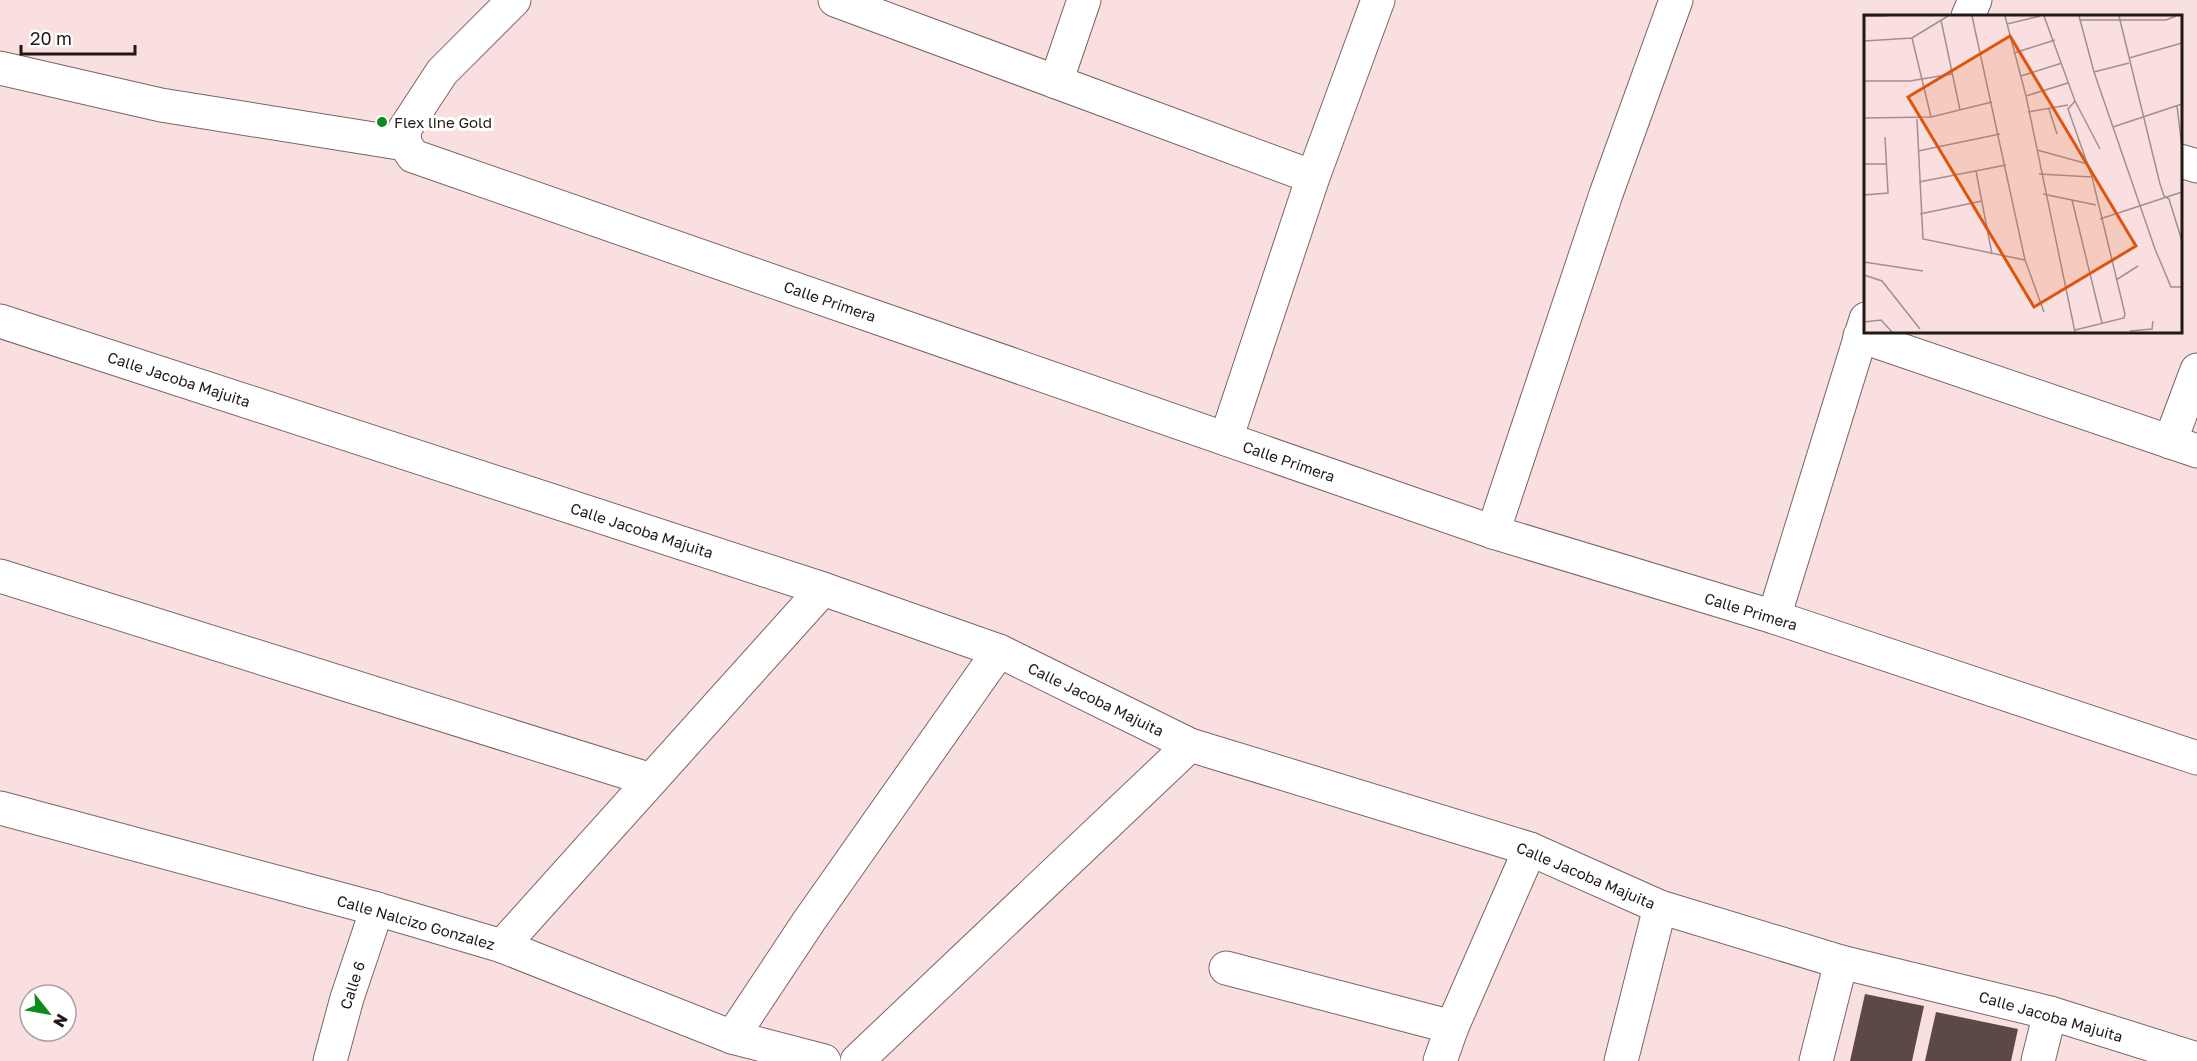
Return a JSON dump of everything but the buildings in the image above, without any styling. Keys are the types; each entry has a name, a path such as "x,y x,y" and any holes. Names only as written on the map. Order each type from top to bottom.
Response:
{"street":[{"path":"0,68 160,105 405,137 442,72 513,0"},
{"path":"835,0 1313,177"},
{"path":"1056,82 1084,0"},
{"path":"1226,439 1313,177 1378,0"},
{"path":"1493,532 1606,194 1676,0"},
{"path":"1968,15 1975,0"},
{"name":"Calle Primera","path":"405,137 413,156 1493,532 1774,617 2197,759"},
{"path":"2182,161 2197,166"},
{"name":"Calle Jacoba Majuita","path":"0,321 823,589 999,651 1190,745 1530,849 1659,907 1842,962 2050,1013 2197,1059"},
{"path":"1774,617 1863,327"},
{"path":"1879,333 2184,446 2197,370"},
{"path":"0,576 651,780"},
{"path":"502,946 823,589"},
{"path":"732,1037 809,921 999,651"},
{"path":"857,1061 1190,745"},
{"name":"Calle Nalcizo Gonzalez","path":"0,808 377,909 502,946 732,1037 824,1061"},
{"path":"1440,1061 1452,1027 1530,849"},
{"path":"1621,1061 1659,907"},
{"name":"Calle 6","path":"330,1061 347,998 377,909"},
{"path":"1816,1061 1842,962"},
{"path":"1226,968 1452,1027"},
{"path":"2038,1061 2050,1013"}],"place":[{"name":"Flex line Gold","path":"382,122"}]}
